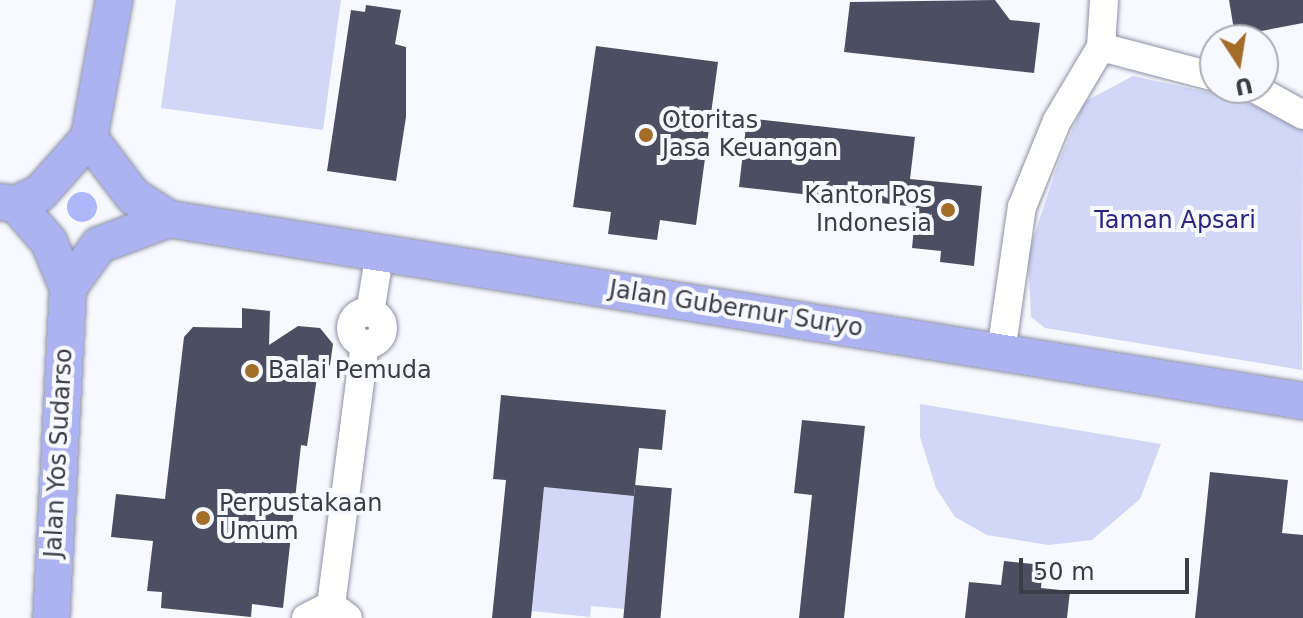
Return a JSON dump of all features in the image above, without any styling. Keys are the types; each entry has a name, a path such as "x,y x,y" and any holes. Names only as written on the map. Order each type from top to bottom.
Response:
{"main road":[{"path":"68,288 49,242 8,203 54,181 89,138 114,0"},
{"name":"Jalan Gubernur Suryo","path":"89,138 133,196 169,219 1303,401"},
{"name":"Jalan Gubernur Suryo","path":"68,288 99,245 169,219"},
{"name":"Jalan Yos Sudarso","path":"51,618 68,288"}],"street":[{"path":"1001,352 1022,207 1057,121 1101,47 1104,0"},
{"path":"1101,47 1199,73"},
{"path":"1279,102 1303,115"},
{"path":"328,614 365,344 378,340 383,327 370,313 380,251"}],"green space":[{"path":"176,0 341,0 323,130 161,108"},
{"name":"Taman Apsari","path":"1133,76 1199,90 1199,104 1252,104 1303,128 1302,370 1045,328 1031,317 1028,254 1058,164 1084,102"},
{"path":"920,404 1161,444 1140,499 1092,540 1048,545 987,535 955,517 936,488 920,437"},
{"path":"544,487 634,496 624,609 591,606 590,617 532,611"}],"water":[{"path":"82,192 88,193 96,201 96,213 88,221 82,222 76,221 68,213 67,207 68,201 76,193"}],"building":[{"path":"995,0 1010,20 1040,23 1034,73 844,52 850,2"},
{"path":"1229,0 1303,0 1303,23 1279,28 1279,24 1233,24"},
{"path":"366,5 401,10 395,44 406,47 406,117 396,181 327,171 351,10 365,12"},
{"name":"Otoritas Jasa Keuangan","path":"596,46 718,62 696,225 660,220 657,240 608,234 611,212 573,207"},
{"path":"747,118 915,137 910,179 982,186 974,266 940,262 941,251 912,248 916,207 739,187"},
{"path":"242,308 270,311 269,345 298,326 320,328 333,344 330,365 317,377 307,446 301,445 283,608 252,604 251,617 161,608 162,592 147,591 153,541 111,537 116,494 165,499 184,337 193,327 242,328"},
{"path":"501,395 666,410 662,450 639,448 634,496 544,487 531,618 492,618 506,480 493,479"},
{"path":"802,420 865,426 844,618 799,618 812,495 794,493"},
{"path":"1210,472 1288,480 1282,533 1303,535 1303,618 1195,618"},
{"path":"635,485 672,488 661,618 623,618"},
{"path":"1004,561 1043,565 1041,588 1070,591 1067,618 965,618 969,582 1001,585"}],"place":[{"name":"Otoritas Jasa Keuangan","path":"646,135"},
{"name":"Kantor Pos Indonesia","path":"948,210"},
{"name":"Balai Pemuda","path":"252,371"},
{"name":"Perpustakaan Umum","path":"203,518"}]}
